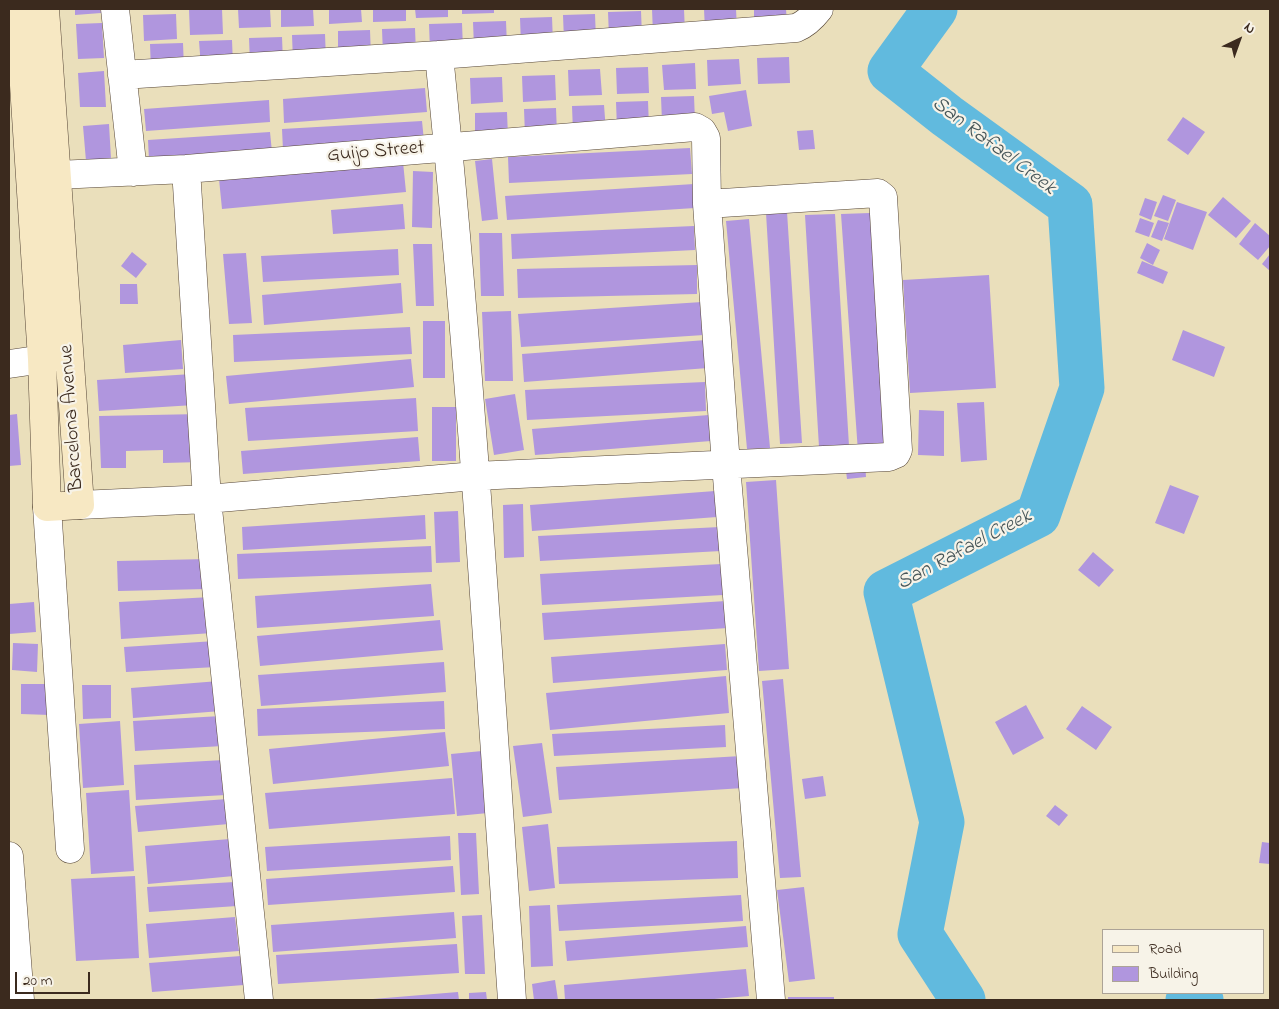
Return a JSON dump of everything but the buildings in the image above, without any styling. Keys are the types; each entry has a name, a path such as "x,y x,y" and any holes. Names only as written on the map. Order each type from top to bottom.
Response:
{"street":[{"name":"Barcelona Avenue","path":"18,9 42,359 47,507 80,506 45,9"},
{"path":"115,9 133,172"},
{"path":"122,75 439,56 796,28 813,18 819,9"},
{"path":"439,56 475,476 512,1000"},
{"name":"Guijo Street","path":"57,175 186,169 695,127 702,131 706,138 707,204"},
{"path":"186,169 207,499 259,1000"},
{"path":"80,506 207,499 475,476 726,465 889,457 896,454 898,450 883,197 878,193 707,204 726,465 771,1000"},
{"path":"9,364 69,356"},
{"path":"47,507 70,849"},
{"path":"9,856 20,1000"}],"waterway":[{"name":"San Rafael Creek","path":"935,9 890,71 947,116 1070,205 1082,388 1038,515 886,592 942,822 920,934 963,1000"},
{"name":"San Rafael Creek","path":"1188,1000 1198,998 1201,1000"}]}
